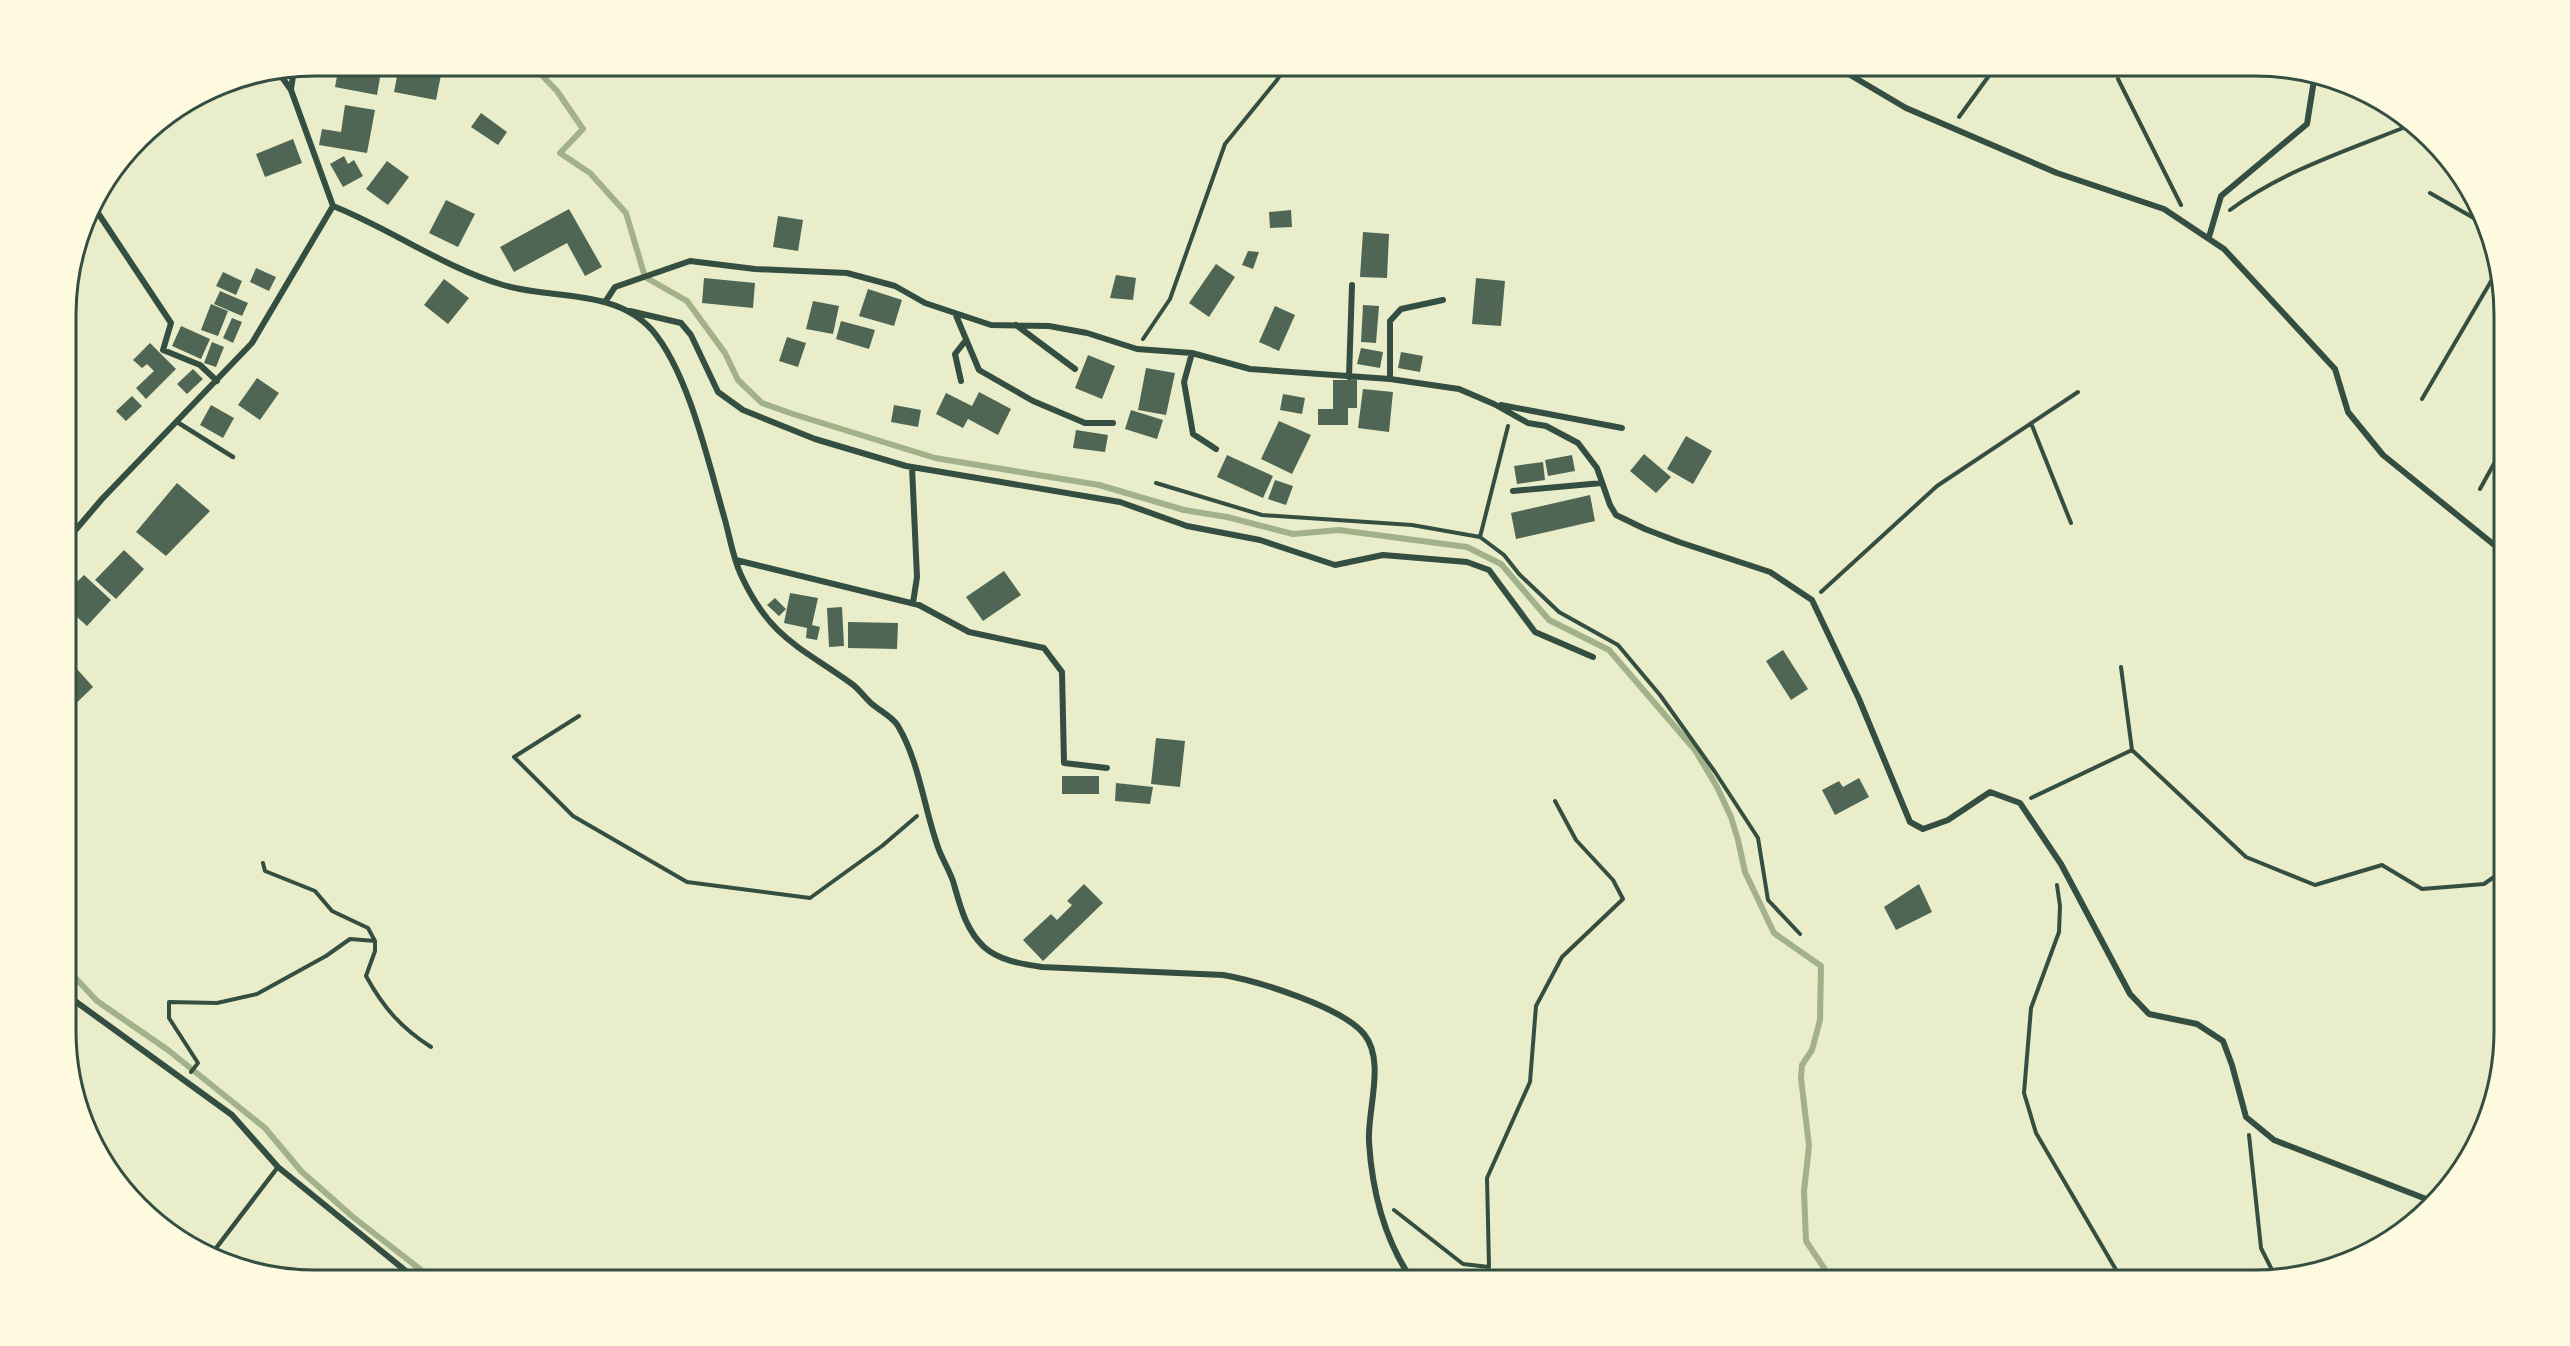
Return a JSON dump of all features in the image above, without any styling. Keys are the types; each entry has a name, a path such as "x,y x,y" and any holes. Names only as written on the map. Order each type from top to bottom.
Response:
{"street":[{"path":"1852,76 1906,108 2057,173 2164,209 2209,237 2224,249 2335,369 2348,412 2384,455 2494,545"},
{"path":"291,90 293,78"},
{"path":"283,79 291,90 333,206 471,274 504,286 605,302 626,310 681,323 691,335 718,392 744,410 815,439 912,467 1120,502 1187,526 1260,540 1335,566 1383,555 1467,562 1489,570 1535,632 1593,657"},
{"path":"2209,237 2221,196 2307,124 2313,84"},
{"path":"77,528 102,499 252,343 333,206"},
{"path":"99,215 171,323 163,350 200,365 217,381"},
{"path":"605,302 615,287 690,261 755,269 847,273 895,286 925,303 991,325 1049,326 1087,333 1137,349 1192,353 1250,369 1390,379 1459,389 1494,404 1528,423 1546,426 1578,443 1597,468 1610,505 1616,515 1679,542 1770,572 1812,600 1859,699 1910,822 1923,829 1948,820 1990,792 2019,803 2061,864 2130,994 2149,1014 2197,1024 2223,1041 2246,1117 2274,1140 2425,1199"},
{"path":"1349,376 1352,285"},
{"path":"1390,379 1390,321 1401,309 1443,300"},
{"path":"626,310 651,330 676,369 702,441 736,560 761,613 779,633 805,654 855,686 871,703 897,723 913,764 965,922 984,947 1012,962 1042,967 1223,975 1244,978 1336,1012 1365,1035 1376,1062 1369,1138 1372,1179 1383,1222 1407,1270"},
{"path":"955,313 979,370 1084,423 1113,423"},
{"path":"1016,325 1075,369"},
{"path":"961,381 955,354 966,340"},
{"path":"1192,353 1184,382 1193,434 1216,449"},
{"path":"1494,404 1622,428"},
{"path":"912,467 917,577 913,603"},
{"path":"1514,491 1602,483"},
{"path":"736,560 913,603 969,632 1044,648 1062,672 1064,763 1107,768"},
{"path":"77,1003 232,1115 278,1167 405,1270"}],"lane":[{"path":"177,422 233,457"},
{"path":"216,1248 278,1167"}],"path":[{"path":"1137,349 1170,299 1225,144 1280,76"},
{"path":"1952,128 1988,76"},
{"path":"2118,79 2192,227"},
{"path":"2213,223 2245,200 2308,166 2403,128"},
{"path":"2430,192 2472,217"},
{"path":"2422,399 2491,282"},
{"path":"1812,600 1937,486 2078,392"},
{"path":"1480,537 1512,414"},
{"path":"2031,423 2071,523"},
{"path":"2480,489 2494,464"},
{"path":"2121,667 2132,750 2246,857 2315,885 2382,865 2422,888 2484,884 2494,877"},
{"path":"579,716 514,757 573,816 687,882 810,898 882,846 926,807"},
{"path":"2019,803 2132,750"},
{"path":"1377,1197 1463,1264 1489,1267 1487,1178 1530,1082 1536,1006 1562,957 1623,899 1613,880 1576,840 1555,801"},
{"path":"263,863 265,871 315,891 332,911 368,928 375,941 375,951 366,976 379,1000 394,1019 413,1036 431,1047"},
{"path":"2057,884 2060,906 2059,932 2031,1008 2024,1093 2036,1133 2116,1270"},
{"path":"198,1063 169,1018 169,1002 217,1003 257,994 326,956 350,939 375,941"},
{"path":"2246,1117 2261,1248 2271,1269"}],"building":[{"path":"337,76 380,76 377,95 335,87"},
{"path":"397,76 441,76 436,100 394,92"},
{"path":"345,105 375,110 367,153 319,145 322,129 341,132"},
{"path":"481,113 507,132 498,145 471,127"},
{"path":"293,139 302,163 265,177 256,154"},
{"path":"344,156 348,164 354,160 363,176 343,187 330,164"},
{"path":"387,161 409,177 388,205 366,189"},
{"path":"446,200 475,214 458,247 429,233"},
{"path":"569,209 602,267 585,276 567,243 514,272 500,247"},
{"path":"1291,210 1292,227 1270,228 1269,212"},
{"path":"778,216 803,220 798,251 773,247"},
{"path":"1363,232 1389,234 1387,278 1360,277"},
{"path":"1248,251 1259,252 1253,269 1242,265"},
{"path":"1216,264 1235,277 1209,317 1189,303"},
{"path":"256,268 276,277 269,291 250,282"},
{"path":"223,272 242,281 236,295 216,286"},
{"path":"1116,275 1136,278 1133,300 1110,298"},
{"path":"704,278 755,283 753,308 702,303"},
{"path":"1476,278 1505,281 1501,326 1472,324"},
{"path":"444,279 469,298 448,324 424,305"},
{"path":"868,289 902,300 894,326 859,316"},
{"path":"220,291 248,303 242,316 214,304"},
{"path":"813,301 839,306 833,334 806,329"},
{"path":"211,304 228,311 218,336 201,330"},
{"path":"1363,305 1379,306 1376,343 1361,342"},
{"path":"1275,306 1295,315 1279,351 1259,342"},
{"path":"232,318 242,322 233,343 223,338"},
{"path":"841,321 875,330 869,349 836,339"},
{"path":"181,326 210,339 201,359 172,346"},
{"path":"787,337 806,343 798,367 779,361"},
{"path":"212,342 224,347 216,367 204,363"},
{"path":"150,343 176,369 146,399 136,388 154,371 147,364 142,368 133,360"},
{"path":"1361,348 1383,352 1380,368 1357,364"},
{"path":"1401,352 1423,356 1420,372 1398,368"},
{"path":"1088,355 1115,366 1102,399 1075,388"},
{"path":"1146,368 1175,373 1166,415 1138,410"},
{"path":"193,369 203,379 187,394 177,384"},
{"path":"257,378 279,393 260,420 238,405"},
{"path":"1333,380 1357,380 1357,408 1348,408 1348,425 1318,425 1318,409 1333,409"},
{"path":"1363,389 1393,392 1389,432 1358,428"},
{"path":"979,392 1011,409 998,435 968,419 963,428 936,414 946,393 972,406"},
{"path":"1283,394 1305,398 1302,414 1280,410"},
{"path":"132,396 142,406 126,421 116,411"},
{"path":"211,405 234,418 223,438 200,425"},
{"path":"894,405 921,410 918,427 891,422"},
{"path":"1131,410 1163,420 1157,439 1125,429"},
{"path":"1279,421 1311,435 1292,474 1261,459"},
{"path":"1076,430 1108,435 1105,452 1073,448"},
{"path":"1686,436 1712,451 1693,484 1667,469"},
{"path":"1644,454 1671,477 1656,493 1630,471"},
{"path":"1227,455 1273,476 1263,498 1217,477"},
{"path":"1572,455 1575,471 1548,476 1545,460"},
{"path":"1543,462 1545,480 1517,484 1514,466"},
{"path":"1275,480 1293,486 1286,505 1268,499"},
{"path":"177,483 210,511 166,556 136,532"},
{"path":"1590,495 1595,521 1516,539 1511,513"},
{"path":"124,550 144,569 116,599 95,580"},
{"path":"1004,571 1021,595 983,621 966,597"},
{"path":"84,575 111,600 87,626 77,617 77,580"},
{"path":"790,593 818,598 812,625 820,627 817,640 806,638 807,628 784,623"},
{"path":"775,598 786,609 779,616 767,605"},
{"path":"842,607 844,646 829,647 827,608"},
{"path":"848,622 898,623 897,649 848,648"},
{"path":"1783,650 1808,689 1791,700 1766,661"},
{"path":"77,669 93,687 77,702"},
{"path":"1156,738 1185,741 1180,787 1151,784"},
{"path":"1062,776 1099,776 1099,794 1062,794"},
{"path":"1859,778 1869,797 1835,815 1822,790 1839,781 1843,787"},
{"path":"1116,783 1153,787 1150,804 1115,801"},
{"path":"1084,884 1103,903 1043,961 1023,940 1051,914 1057,920 1072,905 1067,901"},
{"path":"1919,884 1932,912 1896,930 1884,907"}],"waterway":[{"path":"543,76 557,91 583,129 560,153 590,173 626,213 645,277 687,301 725,353 738,380 762,403 935,458 1099,485 1184,510 1227,517 1293,534 1339,530 1467,547 1501,564 1549,620 1609,650 1695,750 1717,787 1731,817 1745,872 1774,933 1821,966 1820,1020 1812,1050 1802,1065 1801,1078 1809,1146 1804,1191 1806,1241 1825,1270"},
{"path":"77,980 97,1001 168,1050 265,1128 301,1171 353,1217 421,1270"}]}
